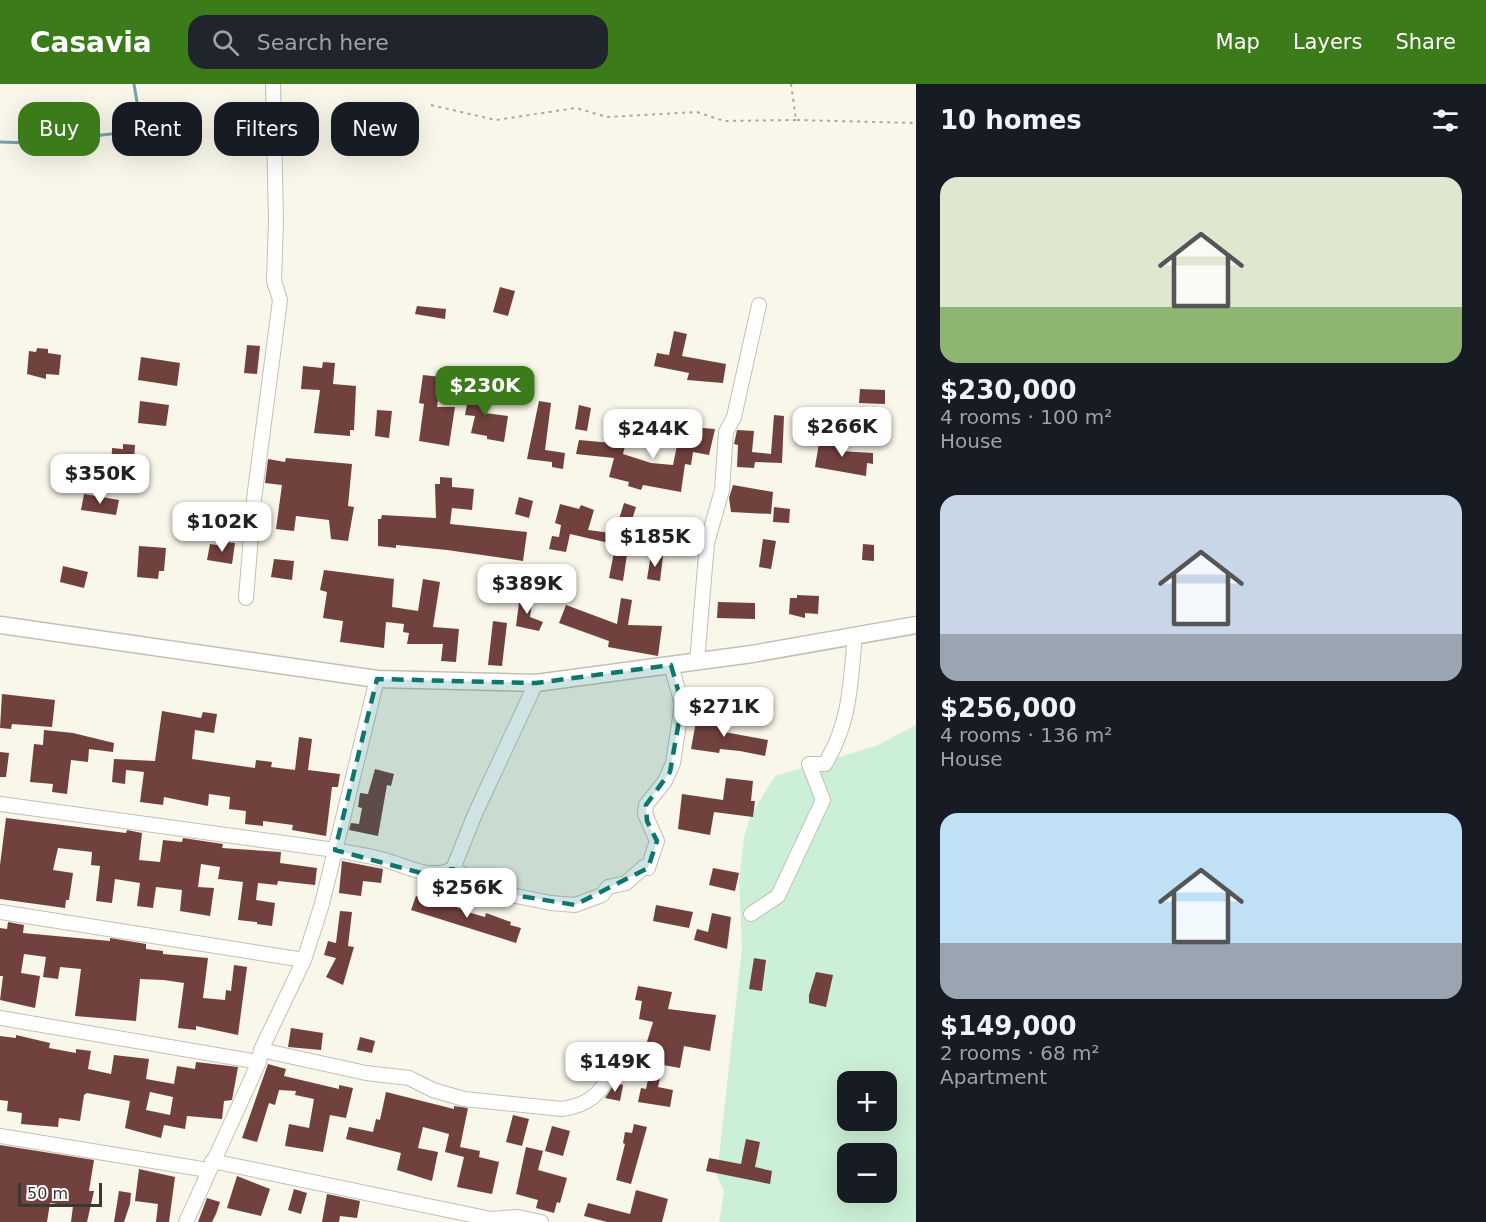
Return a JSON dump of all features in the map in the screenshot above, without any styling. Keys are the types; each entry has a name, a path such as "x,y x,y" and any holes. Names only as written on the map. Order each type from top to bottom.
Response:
{"street":[{"path":"246,598 254,499 280,300 274,281 276,220 273,84"},
{"path":"697,662 707,543 722,490 726,432 735,417 759,305"},
{"path":"0,625 377,679 536,683 697,662 916,625"},
{"path":"751,914 778,896 823,800 809,764 825,764 838,743 849,709 855,636"},
{"path":"453,869 496,892 575,905 602,895 608,887 626,883 644,867 648,868 657,841 647,821 646,805 670,772 682,704 671,665"},
{"path":"186,1222 304,960 335,850 377,679"},
{"path":"0,804 335,850 383,859 421,873 443,874 453,869 536,683"},
{"path":"0,912 304,960"},
{"path":"0,1018 409,1078 433,1090 464,1099 562,1109 576,1107 597,1096 612,1070"},
{"path":"0,1136 210,1166 491,1219 518,1217 541,1222"}],"path":[{"path":"791,84 796,120"},
{"path":"431,105 496,120 576,108 607,117 698,112 724,121 916,123"}],"highlighted area":[{"path":"671,665 682,704 670,772 646,805 647,821 657,841 648,868 575,905 496,892 453,869 421,873 335,850 377,679 536,683"}],"green space":[{"path":"916,725 916,1222 719,1222 724,1192 717,1175 742,948 739,881 744,837 750,817 775,776 876,746"}],"building":[{"path":"500,287 515,291 508,316 493,312"},
{"path":"417,306 446,309 445,319 415,314"},
{"path":"674,331 687,334 682,356 726,364 723,383 687,380 689,373 654,366 657,353 669,355"},
{"path":"247,345 260,346 257,374 244,373"},
{"path":"37,348 48,349 48,353 61,355 59,375 46,374 46,379 27,374 29,351 36,352"},
{"path":"141,357 180,363 177,386 138,380"},
{"path":"323,362 335,363 333,384 356,386 354,430 350,430 350,436 314,433 320,390 301,389 303,366 322,368"},
{"path":"423,375 441,377 437,407 455,407 449,446 419,441 424,404 419,403"},
{"path":"470,388 488,390 485,413 508,416 504,442 471,433 475,416 465,415"},
{"path":"860,389 885,390 885,404 859,403"},
{"path":"140,401 169,405 166,426 138,423"},
{"path":"539,401 551,403 545,450 565,453 563,469 552,467 552,462 527,459"},
{"path":"579,405 591,408 587,431 575,429"},
{"path":"377,410 392,411 389,438 375,436"},
{"path":"774,415 784,416 782,463 755,462 754,468 737,467 738,445 734,444 737,430 754,431 752,452 771,454"},
{"path":"681,426 715,429 709,455 693,452 691,465 685,464 681,492 643,485 641,490 628,486 629,482 609,477 614,458 576,454 579,440 612,443 625,446 623,454 651,463 673,465"},
{"path":"820,437 841,440 839,451 873,453 873,464 867,463 866,476 815,467"},
{"path":"123,444 135,445 133,477 111,476 112,448 123,449"},
{"path":"286,458 352,464 348,506 354,507 348,541 331,539 329,520 296,516 294,531 276,529 282,485 265,483 268,459 285,462"},
{"path":"440,477 452,478 452,487 474,489 472,510 452,508 450,524 527,532 523,561 447,550 396,545 396,548 378,546 378,519 381,519 382,515 436,518 435,484 440,484"},
{"path":"733,485 773,492 771,514 731,512 729,498"},
{"path":"84,494 119,500 116,515 81,510"},
{"path":"519,497 533,501 529,518 515,514"},
{"path":"624,503 636,507 632,520 679,526 677,540 651,537 651,539 616,529"},
{"path":"560,504 579,509 581,505 594,510 588,530 611,533 609,543 570,534 566,552 549,549 552,536 559,537 561,525 555,523"},
{"path":"774,507 790,509 789,523 773,522"},
{"path":"763,539 776,541 771,569 759,567"},
{"path":"224,542 235,543 232,564 207,560 210,544 223,546"},
{"path":"863,544 874,545 874,561 862,560"},
{"path":"139,546 166,548 164,571 159,571 158,579 137,577"},
{"path":"615,547 628,548 623,581 609,578"},
{"path":"651,554 663,556 660,581 647,579"},
{"path":"274,559 294,561 292,580 271,577"},
{"path":"63,566 88,572 84,588 60,582"},
{"path":"324,570 394,579 392,607 418,611 423,579 440,582 433,627 459,629 456,662 441,661 443,644 407,644 409,633 403,632 404,624 386,622 384,648 340,642 343,621 323,618 327,592 320,590"},
{"path":"520,595 533,597 530,617 543,622 539,631 516,626"},
{"path":"797,595 819,596 818,614 805,613 805,618 789,614 790,598 797,598"},
{"path":"621,598 632,600 628,625 662,626 658,656 608,647 609,641 559,623 566,605 617,624"},
{"path":"718,602 755,603 755,619 717,618"},
{"path":"493,621 507,623 502,666 488,665"},
{"path":"2,694 55,700 52,727 12,724 11,729 0,728"},
{"path":"162,711 201,718 203,712 217,714 214,733 195,730 192,759 255,768 256,760 272,762 271,767 295,770 299,737 312,739 308,770 340,774 338,787 332,787 326,836 292,830 293,825 263,821 263,826 245,824 246,811 229,809 230,797 209,794 208,806 164,797 163,805 140,802 144,772 126,770 125,784 112,782 114,759 155,761"},
{"path":"697,716 726,719 724,732 768,740 765,756 720,749 719,753 691,749"},
{"path":"44,730 73,733 114,743 113,752 89,749 88,762 71,760 67,794 52,792 53,784 30,782 34,744 43,745"},
{"path":"0,752 9,753 6,777 0,777"},
{"path":"375,769 394,774 391,786 387,785 378,836 349,830 351,823 359,824 362,808 358,807 360,793 368,794"},
{"path":"726,778 753,781 751,801 755,801 753,817 714,812 710,835 678,829 682,794 723,800"},
{"path":"6,818 142,833 139,860 160,862 163,840 182,842 183,838 223,844 222,848 281,852 280,863 317,868 315,885 278,881 277,885 258,883 256,900 275,903 272,926 238,920 243,882 218,879 220,867 201,864 198,887 214,888 210,916 180,911 182,890 156,887 153,908 137,906 140,883 115,879 112,903 96,901 100,866 91,865 92,852 58,848 53,870 73,873 69,900 66,900 65,908 0,899 0,865"},
{"path":"342,861 383,869 381,883 363,881 361,896 339,893"},
{"path":"713,868 739,873 735,891 709,885"},
{"path":"416,896 429,900 430,896 471,913 485,917 486,913 511,922 510,925 521,928 516,943 411,910"},
{"path":"656,905 693,912 689,928 653,921"},
{"path":"340,911 352,912 348,946 354,947 343,985 326,977 336,958 324,955 328,941 336,943"},
{"path":"712,913 731,917 727,949 694,940 697,929 708,932"},
{"path":"8,922 24,925 23,933 110,941 110,938 146,944 146,949 163,951 163,954 208,958 203,998 225,1000 226,990 231,991 234,965 247,967 238,1035 196,1026 196,1030 178,1028 184,983 164,980 140,979 136,1021 75,1016 81,969 60,967 58,979 43,977 46,957 24,954 21,973 40,976 35,1008 0,1000 3,976 0,976 0,928 7,929"},
{"path":"754,958 766,960 762,991 749,989"},
{"path":"816,972 833,975 826,1007 809,1003"},
{"path":"638,986 672,992 668,1009 716,1015 710,1051 684,1046 680,1068 663,1065 658,1087 673,1090 670,1107 638,1102 641,1088 646,1089 651,1065 629,1061 633,1043 646,1045 653,1022 639,1019 642,1001 635,1000"},
{"path":"291,1028 323,1033 321,1050 288,1047"},
{"path":"16,1035 50,1043 49,1048 76,1053 76,1049 91,1051 88,1069 111,1074 114,1055 149,1059 146,1079 174,1084 177,1066 195,1069 196,1062 238,1067 232,1100 224,1101 222,1119 187,1116 185,1129 164,1125 161,1138 125,1128 130,1101 87,1093 84,1095 80,1121 59,1118 58,1127 21,1124 22,1113 7,1111 8,1101 0,1100 0,1036 16,1038","holes":["150,1092 173,1097 170,1115 146,1110"]},
{"path":"360,1037 375,1041 372,1053 357,1050"},
{"path":"268,1064 286,1069 284,1076 339,1089 339,1085 353,1088 346,1118 330,1115 323,1152 285,1146 289,1124 309,1128 314,1099 295,1095 296,1091 279,1090 275,1105 269,1103 257,1142 242,1138"},
{"path":"615,1083 623,1085 620,1101 605,1098"},
{"path":"386,1092 454,1109 454,1106 468,1108 460,1147 480,1151 479,1157 499,1162 492,1194 457,1187 464,1157 445,1152 449,1134 423,1127 418,1148 438,1152 432,1181 397,1170 401,1153 346,1139 349,1127 373,1132 376,1119 380,1120"},
{"path":"513,1115 529,1119 522,1146 506,1142"},
{"path":"634,1124 647,1127 631,1184 616,1180 625,1144 623,1143 625,1132 632,1133"},
{"path":"552,1126 570,1131 563,1156 545,1151"},
{"path":"746,1139 760,1142 755,1167 772,1171 770,1184 706,1171 709,1158 741,1164"},
{"path":"0,1145 94,1160 89,1191 94,1191 87,1222 71,1222 73,1206 50,1203 47,1222 0,1222"},
{"path":"526,1147 543,1151 538,1170 567,1178 560,1203 557,1202 554,1213 536,1208 538,1200 516,1194"},
{"path":"139,1169 175,1177 169,1222 156,1222 158,1204 135,1201"},
{"path":"237,1176 270,1189 261,1216 227,1208"},
{"path":"294,1189 307,1193 301,1214 288,1210"},
{"path":"636,1190 668,1199 662,1222 607,1222 584,1216 588,1203 630,1214"},
{"path":"119,1191 131,1193 130,1204 124,1222 114,1222"},
{"path":"327,1194 360,1201 357,1218 340,1216 339,1222 322,1222"},
{"path":"207,1198 220,1202 216,1214 212,1222 198,1222"}],"waterway":[{"path":"0,142 31,143 111,134 126,126 138,108 134,84"}]}
